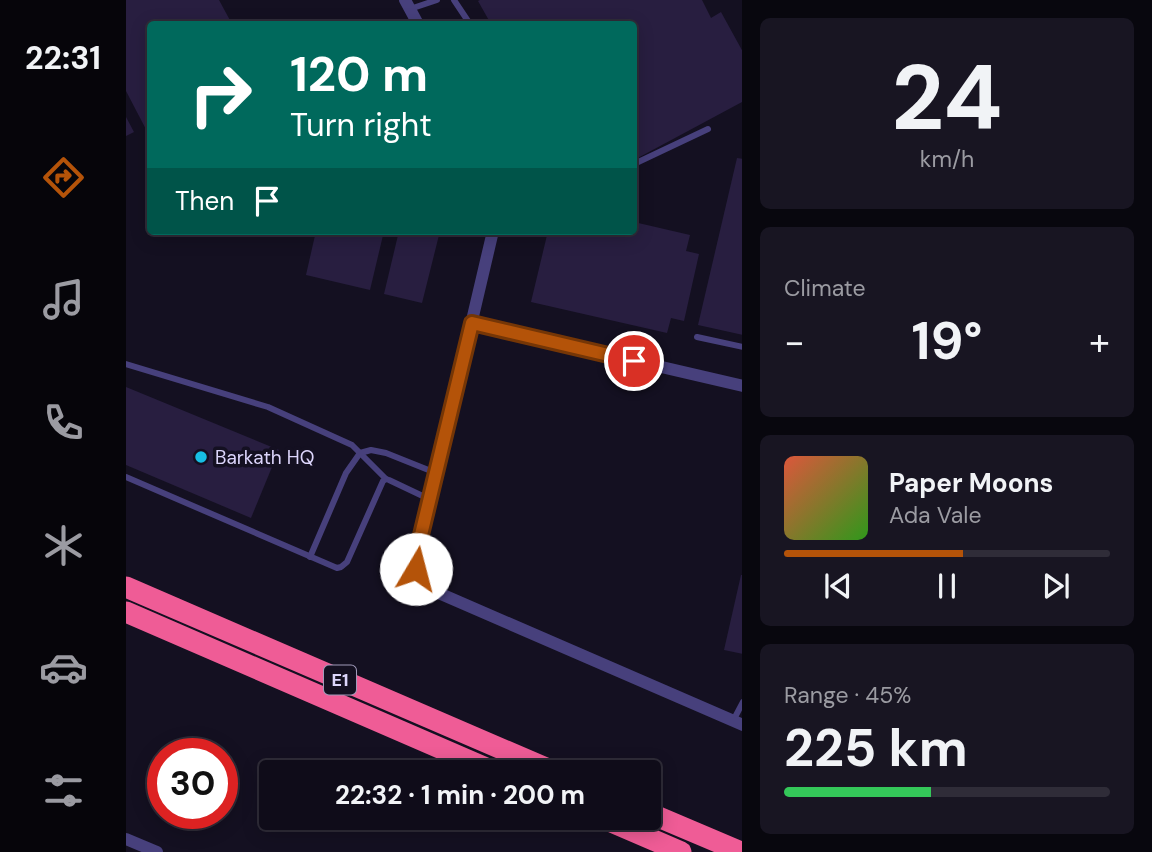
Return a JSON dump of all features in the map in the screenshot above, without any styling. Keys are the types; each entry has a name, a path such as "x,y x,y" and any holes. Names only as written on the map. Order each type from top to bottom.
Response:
{"highway":[{"name":"E1","path":"126,587 527,760"},
{"name":"E1","path":"126,612 467,760"},
{"path":"661,818 741,852"},
{"path":"630,830 681,852"}],"street":[{"path":"407,4 416,21"},
{"path":"492,235 416,559 419,577 434,591 738,723"},
{"path":"472,323 742,386"},
{"path":"126,838 157,852"}],"lane":[{"path":"407,4 437,0"},
{"path":"454,0 468,21"},
{"path":"637,163 708,130"},
{"path":"698,337 742,347"},
{"path":"126,364 268,407 352,445 386,479 429,499"},
{"path":"310,557 346,473 360,453 371,450 386,453 436,473"},
{"path":"126,477 337,568 345,565 380,485 386,479"}],"building":[{"path":"126,0 219,0 230,21 147,21 147,131 126,91"},
{"path":"702,0 711,18 721,12 742,50 742,102 637,158 637,21 489,21 478,1"},
{"path":"126,117 134,132 126,136"},
{"path":"737,158 742,159 742,335 698,325"},
{"path":"637,223 690,235 686,251 699,254 684,321 671,318 667,333 531,302 547,235 637,235"},
{"path":"315,235 383,235 370,290 306,275"},
{"path":"398,235 439,235 422,303 384,294"},
{"name":"Barkath HQ","path":"126,387 279,450 251,518 126,465"},
{"path":"741,575 742,575 742,654 724,650"}],"place":[{"name":"Barkath HQ","path":"201,457"}],"route":[{"path":"416,569 420,539 472,323 634,361"}]}
